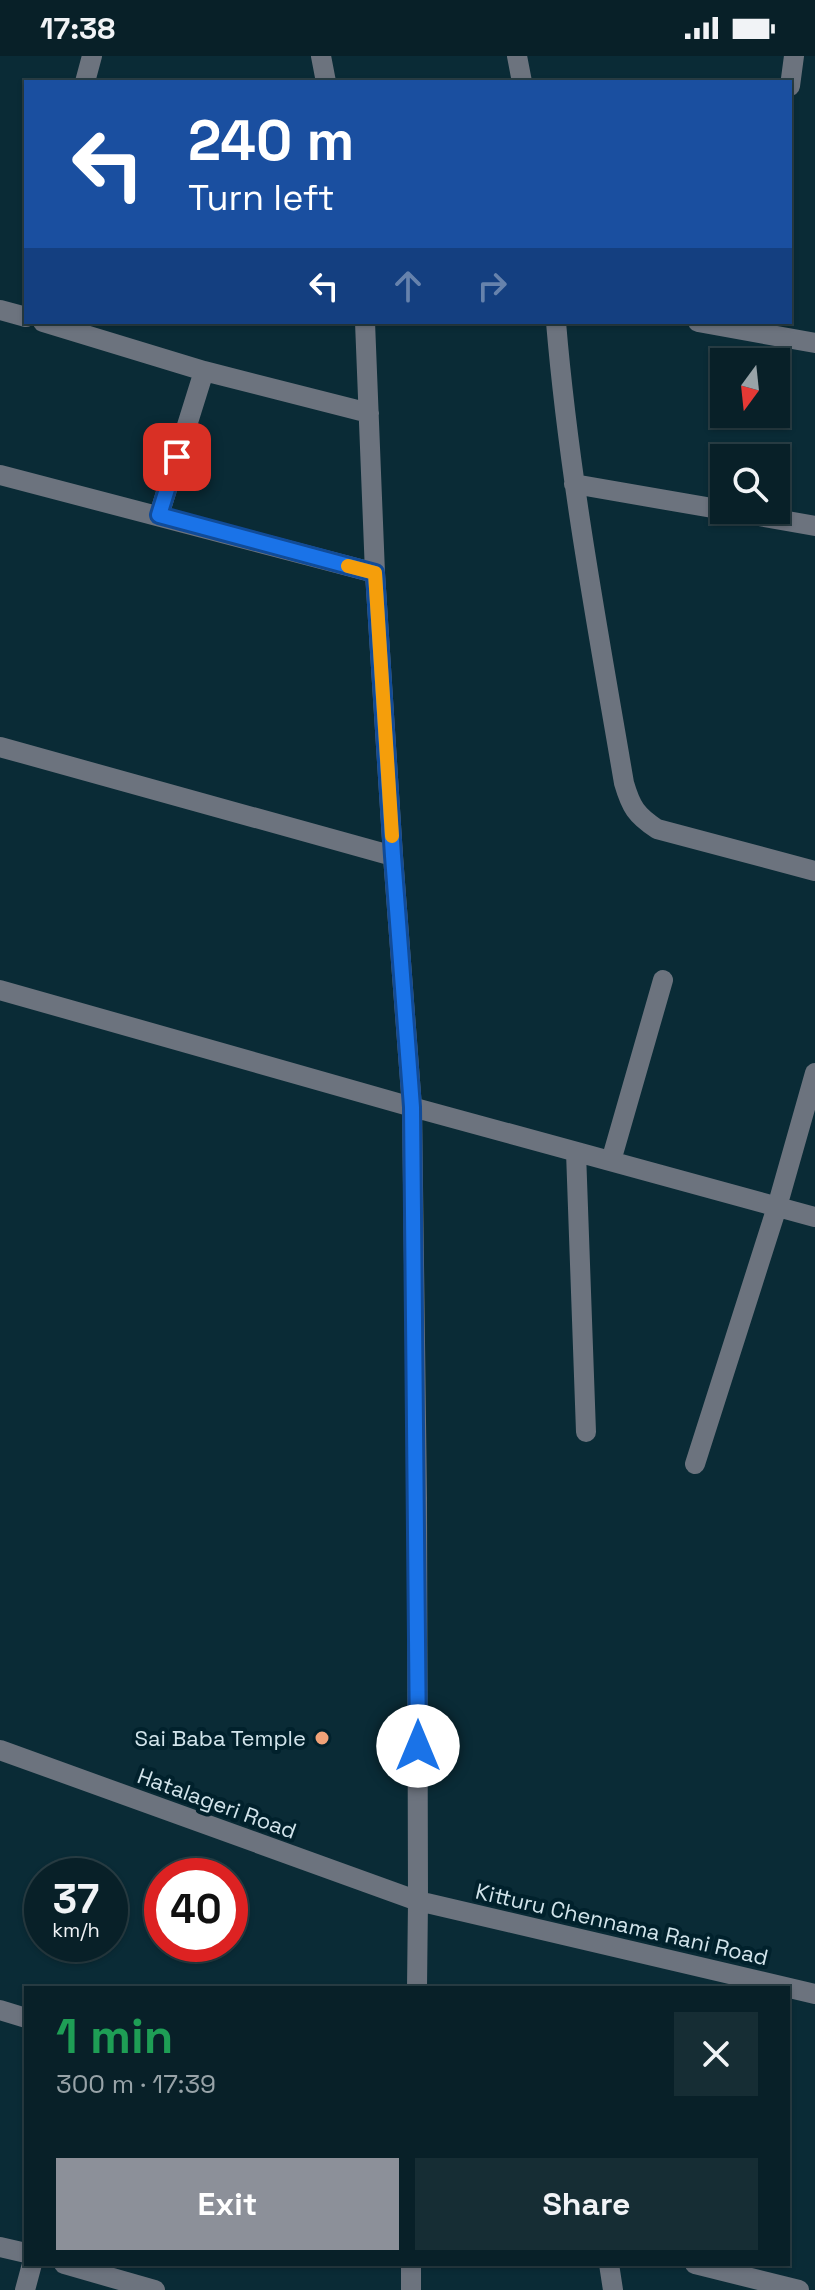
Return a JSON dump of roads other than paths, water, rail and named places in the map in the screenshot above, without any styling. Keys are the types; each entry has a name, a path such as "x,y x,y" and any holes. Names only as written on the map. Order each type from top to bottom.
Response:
{"street":[{"path":"86,80 92,56"},
{"path":"321,56 326,80"},
{"path":"517,56 522,80"},
{"path":"791,80 794,56"},
{"path":"0,310 24,310"},
{"path":"50,324 204,371 369,413"},
{"path":"365,324 375,573 412,1107 417,1986"},
{"path":"556,324 563,407 574,484 624,783 630,803 640,818 657,829 815,871"},
{"path":"719,324 750,327 815,343"},
{"path":"159,515 204,371"},
{"path":"0,475 375,573"},
{"path":"574,484 710,507"},
{"path":"790,522 815,526"},
{"path":"0,747 393,856"},
{"path":"611,1161 663,980"},
{"path":"0,990 815,1217"},
{"path":"695,1464 777,1207 815,1073"},
{"path":"576,1152 586,1432"},
{"name":"Hatalageri Road","path":"0,1750 418,1901"},
{"name":"Kitturu Chennama Rani Road","path":"418,1901 781,1986"},
{"name":"Kitturu Chennama Rani Road","path":"790,1988 815,1994"},
{"path":"0,2010 24,2017"},
{"path":"0,2247 24,2253"},
{"path":"25,2290 31,2266"},
{"path":"71,2266 155,2290"},
{"path":"411,2266 411,2290"},
{"path":"609,2266 613,2290"},
{"path":"703,2266 799,2290"}],"place":[{"name":"Sai Baba Temple","path":"322,1738"}]}
